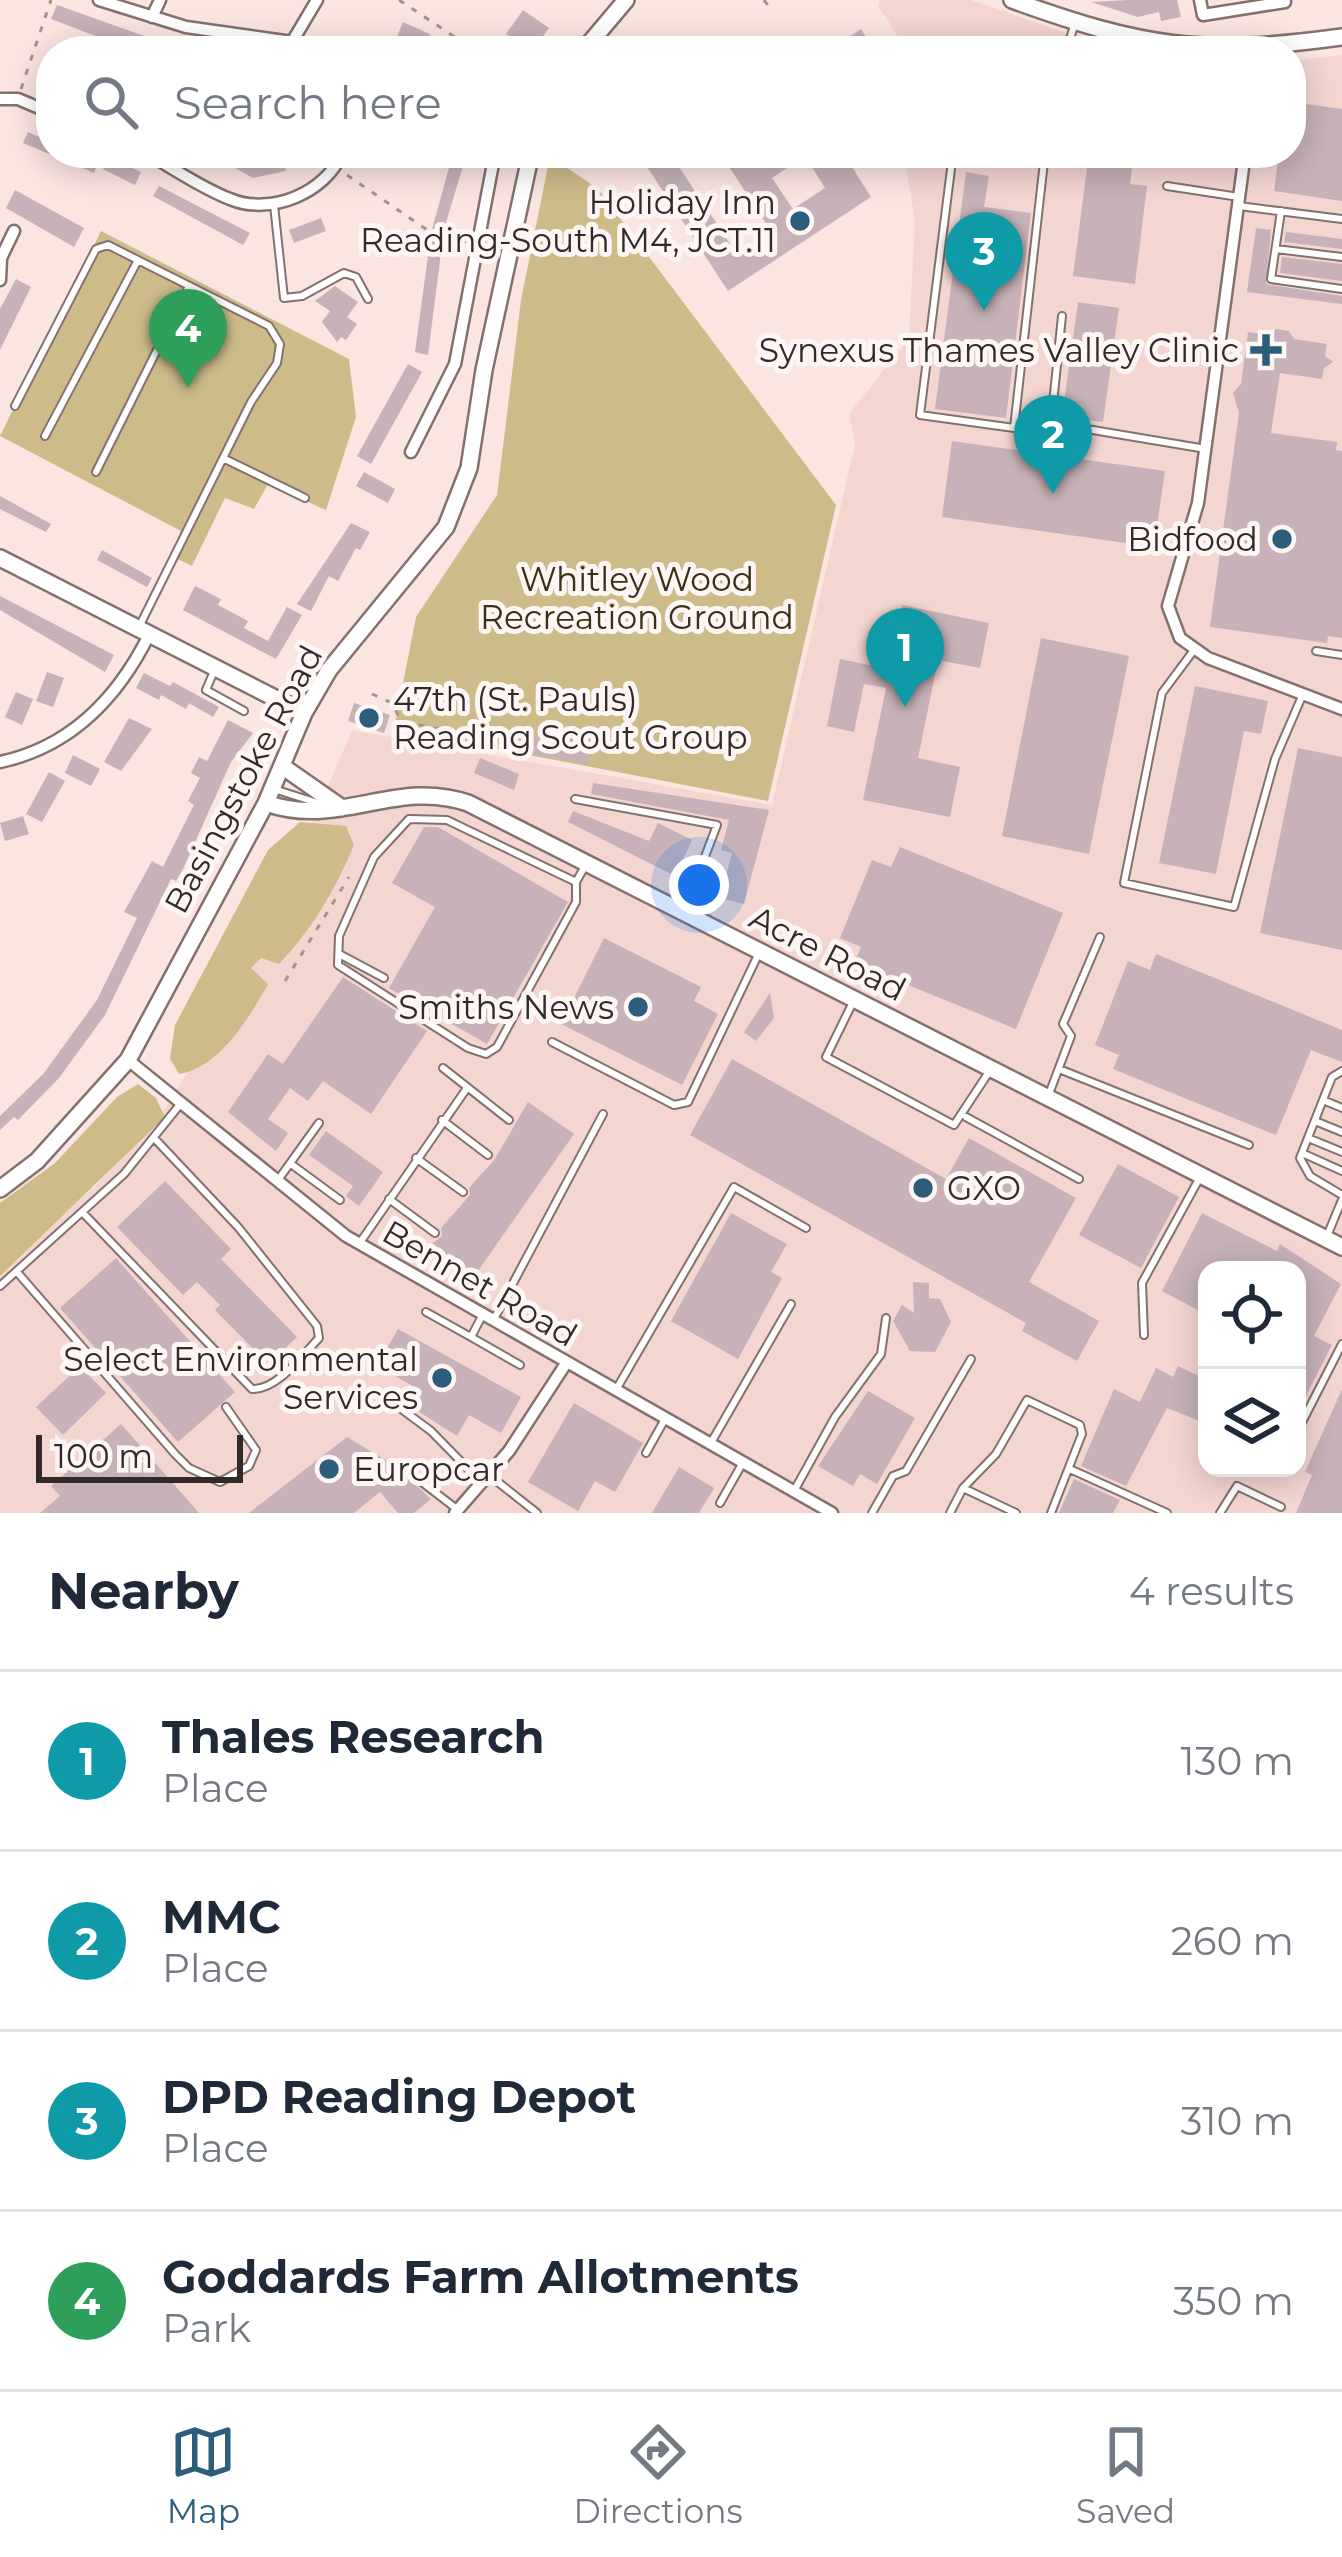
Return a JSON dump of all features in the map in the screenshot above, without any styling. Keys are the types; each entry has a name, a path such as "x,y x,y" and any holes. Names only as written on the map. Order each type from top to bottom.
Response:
{"street":[{"path":"99,0 152,17 258,36"},
{"path":"152,17 160,0"},
{"path":"296,36 317,0"},
{"path":"596,36 626,0"},
{"path":"1012,0 1123,36"},
{"path":"1200,0 1203,15 1285,2"},
{"path":"1306,42 1342,37"},
{"path":"0,99 36,106"},
{"path":"173,168 233,202 300,197 335,168"},
{"path":"411,452 455,364 492,168"},
{"name":"Basingstoke Road","path":"0,1189 37,1161 128,1060 269,796 304,713 353,637 409,578 446,527 469,468 484,370 528,168"},
{"path":"1243,168 1198,503 1168,606 1180,638 1195,649 1342,709"},
{"path":"0,280 1,258 14,231"},
{"path":"455,364 484,370"},
{"path":"0,558 304,713"},
{"path":"0,762 58,740 97,712 129,675 144,632"},
{"path":"282,766 342,808"},
{"name":"Acre Road","path":"269,796 314,813 410,792 441,794 587,863 1334,1243"},
{"name":"Bennet Road","path":"128,1060 358,1244 794,1491 811,1508 832,1513"},
{"path":"456,1512 566,1364"}],"lane":[{"path":"1071,36 1075,23"},
{"path":"951,168 920,415 1015,428 1044,168"},
{"path":"1167,186 1342,219"},
{"path":"273,202 284,298 302,296 344,272 356,277 368,298"},
{"path":"1281,211 1271,279 1342,289"},
{"path":"15,406 96,249 108,245 269,326 280,344 277,363 223,458 144,632"},
{"path":"1276,249 1342,257"},
{"path":"45,436 138,260"},
{"path":"96,472 189,286"},
{"path":"1063,316 1051,423 1206,449"},
{"path":"223,458 305,498"},
{"path":"1195,649 1162,693 1124,883 1234,908 1275,759 1303,694"},
{"path":"1316,651 1342,655"},
{"path":"215,668 206,690 244,711"},
{"path":"574,799 717,825 683,912"},
{"path":"575,882 447,820 409,819 374,856 340,936 342,970 486,1054 497,1046 572,910 575,882 587,863"},
{"path":"1048,1097 1071,1036 1063,1024 1100,937"},
{"path":"552,1042 674,1105 688,1102 759,952"},
{"path":"341,955 384,978"},
{"path":"854,1000 826,1057 955,1126 965,1117 990,1069"},
{"path":"443,1068 509,1120"},
{"path":"1058,1069 1249,1145"},
{"path":"1334,1243 1342,1198 1310,1176 1302,1153 1332,1077 1342,1071"},
{"path":"358,1244 467,1088"},
{"path":"0,1286 84,1214 155,1139 183,1100"},
{"path":"1323,1100 1342,1108"},
{"path":"471,1337 487,1319 603,1114"},
{"path":"965,1117 1079,1179"},
{"path":"442,1120 488,1155"},
{"path":"1315,1121 1342,1132"},
{"path":"278,1180 320,1123"},
{"path":"1308,1138 1342,1152"},
{"path":"84,1214 252,1389 268,1387 308,1350 319,1338 317,1326 238,1227 155,1139"},
{"path":"1302,1153 1342,1171"},
{"path":"416,1158 463,1192"},
{"path":"291,1163 340,1200"},
{"path":"1144,1334 1142,1282 1201,1175"},
{"path":"616,1391 734,1187 806,1228"},
{"path":"389,1198 435,1233"},
{"path":"17,1272 175,1454 202,1476 220,1482 248,1466 256,1450 226,1407"},
{"path":"710,1444 791,1304"},
{"path":"426,1312 520,1365"},
{"path":"794,1491 848,1396 881,1354 886,1318"},
{"path":"1306,1414 1342,1344"},
{"path":"872,1513 893,1476 907,1471 971,1359"},
{"path":"950,1513 963,1488 996,1454 1027,1400 1079,1425 1072,1470 1051,1513"},
{"path":"392,1402 485,1479 537,1513"},
{"path":"646,1453 664,1419"},
{"path":"720,1503 743,1462"},
{"path":"401,1466 456,1512"},
{"path":"1072,1470 1167,1513"},
{"path":"1220,1513 1237,1486 1281,1507"},
{"path":"963,1488 1016,1513"}],"path":[{"path":"39,36 51,0"},
{"path":"399,0 453,36"},
{"path":"764,0 773,12"},
{"path":"18,99 36,45"},
{"path":"337,168 436,236 474,243"},
{"path":"372,694 392,703 401,721 457,735 526,747 529,734 578,743"},
{"path":"285,981 349,878"}],"shaded area":[{"path":"880,0 971,0 1076,36 898,36 878,6"},
{"path":"1342,55 1342,1513 0,1513 0,1269 96,1186 165,1109 250,969 352,730 772,805 855,444 849,414 909,338 915,221 906,168 1306,168 1306,59"}],"green space":[{"name":"Whitley Wood Recreation Ground","path":"548,168 567,168 598,189 836,505 768,801 394,729 416,617 497,495 521,300"},
{"path":"101,231 349,359 356,417 326,510 268,484 254,509 225,498 192,566 172,556 181,531 0,436"},
{"path":"300,822 346,826 354,845 347,862 313,922 279,964 261,958 251,968 268,984 232,1039 207,1062 179,1074 170,1059 175,1025 268,850"},
{"path":"138,1084 156,1098 165,1117 0,1276 0,1203 55,1163 117,1097"}],"building":[{"path":"1177,0 1181,17 1161,21 1159,12 1138,17 1091,2"},
{"path":"57,5 144,36 95,36 51,19"},
{"path":"523,10 549,28 543,36 506,34"},
{"path":"403,22 430,34 429,36 397,36"},
{"path":"1306,104 1342,109 1342,201 1274,191 1277,168 1306,168"},
{"path":"28,132 36,135 36,148 23,143"},
{"path":"132,168 141,172 135,185 103,169"},
{"path":"235,168 285,168 286,171 253,178"},
{"path":"449,168 462,168 444,229 428,355 415,352 431,233"},
{"name":"Holiday Inn Reading-South M4, JCT.11","path":"648,168 680,168 739,257 773,234 730,168 787,168 772,178 793,209 825,188 812,168 853,168 871,197 728,291"},
{"path":"1087,168 1132,168 1130,184 1147,186 1135,284 1073,276"},
{"path":"966,172 989,176 984,207 1031,213 1006,418 935,409"},
{"path":"159,186 250,233 243,245 153,196"},
{"path":"15,190 84,228 74,247 6,208"},
{"path":"321,218 326,231 294,243 289,230"},
{"path":"1256,228 1271,230 1266,284 1342,296 1342,304 1247,292"},
{"path":"1286,232 1342,239 1342,249 1284,242"},
{"path":"1282,257 1342,264 1342,281 1280,273"},
{"path":"16,279 31,287 0,350 0,309"},
{"path":"335,286 358,302 347,317 357,324 346,340 341,337 337,342 322,322 330,311 315,301"},
{"path":"1078,302 1119,308 1103,422 1062,417"},
{"name":"Bidfood","path":"1276,329 1289,331 1294,339 1327,344 1325,356 1333,362 1324,368 1322,379 1280,373 1271,433 1337,442 1336,450 1342,451 1342,638 1328,636 1327,643 1210,627 1239,413 1233,393 1241,384 1248,332 1269,335"},
{"path":"408,364 422,372 371,464 357,456"},
{"path":"952,441 1165,471 1154,547 942,517"},
{"path":"364,472 395,489 388,503 356,486"},
{"path":"0,496 51,524 46,532 0,509"},
{"path":"351,523 370,532 360,550 356,548 338,581 329,576 311,611 297,604"},
{"path":"102,550 152,578 147,587 97,560"},
{"path":"195,586 221,599 218,605 248,621 244,628 268,641 287,607 302,615 276,659 183,610"},
{"path":"0,596 114,655 105,672 0,610"},
{"path":"902,605 989,623 980,668 938,660 918,758 960,767 950,817 863,800 886,688 864,684 854,732 827,726 840,659 889,669"},
{"path":"1041,638 1129,656 1089,854 1002,836"},
{"path":"47,672 64,678 53,707 36,701"},
{"path":"144,673 170,686 173,682 219,707 213,717 189,703 186,709 161,695 159,700 136,688"},
{"path":"1195,686 1268,701 1261,734 1244,731 1216,874 1159,863"},
{"path":"16,692 33,699 22,725 5,717"},
{"name":"47th (St. Pauls) Reading Scout Group","path":"354,703 390,715 384,733 348,721"},
{"path":"129,718 152,729 121,771 104,762"},
{"path":"228,720 253,733 231,762 183,869 176,881 171,879 105,1015 59,1078 18,1120 14,1117 0,1130 0,1116 44,1073 97,1000 137,918 124,912 152,861 163,867 194,805 188,801 200,778 191,773 199,757 207,761"},
{"path":"534,737 591,748 588,764 531,753"},
{"path":"1298,748 1342,757 1342,950 1260,933"},
{"path":"73,755 100,769 91,786 65,773"},
{"path":"480,758 519,774 514,790 474,773"},
{"path":"49,772 65,781 42,822 26,814"},
{"path":"593,783 769,810 744,904 720,898 732,853 721,850 729,820 591,794"},
{"path":"573,811 649,841 658,823 692,840 675,876 568,822"},
{"path":"23,816 29,834 5,841 0,823"},
{"path":"424,827 438,827 568,902 487,1044 389,988 435,907 392,883"},
{"path":"900,847 1063,913 1016,1029 854,963 861,947 840,938 872,860 891,867"},
{"name":"Smiths News","path":"604,938 701,987 694,1001 718,1014 682,1085 561,1024"},
{"path":"1156,954 1342,1030 1342,1062 1311,1050 1276,1135 1113,1069 1119,1055 1095,1045 1128,961 1150,970"},
{"path":"343,977 427,1031 371,1114 323,1081 308,1101 290,1088 268,1119 288,1133 276,1151 228,1112 268,1054 283,1064"},
{"path":"770,993 774,1018 756,1041 744,1032"},
{"name":"GXO","path":"732,1059 946,1179 969,1138 1076,1198 1029,1282 1099,1321 1077,1361 1022,1331 1026,1323 690,1135"},
{"path":"528,1102 574,1134 473,1278 428,1247 442,1236 441,1228 495,1159"},
{"path":"326,1131 383,1172 359,1206 346,1196 353,1186 309,1155"},
{"path":"1118,1164 1179,1197 1141,1268 1079,1235"},
{"path":"165,1181 231,1249 221,1259 297,1337 274,1359 269,1354 263,1359 215,1310 220,1305 197,1282 183,1295 117,1227"},
{"path":"731,1213 787,1244 771,1272 782,1278 738,1359 671,1321"},
{"path":"1202,1213 1277,1251 1280,1244 1306,1261 1198,1261 1198,1310 1162,1291"},
{"path":"116,1258 235,1392 178,1442 60,1308"},
{"path":"1306,1261 1341,1284 1314,1336 1332,1345 1306,1396"},
{"path":"913,1282 929,1283 929,1298 940,1299 951,1322 935,1352 910,1351 893,1321 902,1305 914,1313"},
{"name":"Select Environmental Services","path":"398,1329 521,1397 501,1433 469,1415 457,1436 410,1406 420,1390 377,1366"},
{"path":"80,1366 106,1393 63,1435 36,1407"},
{"path":"1178,1366 1198,1376 1198,1420 1167,1408 1126,1486 1081,1466 1114,1389 1140,1402 1156,1368 1173,1377"},
{"path":"1342,1389 1342,1513 1296,1513 1312,1475 1306,1470"},
{"path":"868,1391 915,1418 877,1484 860,1474 853,1486 818,1466"},
{"path":"574,1403 643,1443 615,1492 595,1481 578,1511 528,1482"},
{"path":"121,1424 199,1513 40,1513 60,1496 51,1486"},
{"name":"Europcar","path":"347,1437 394,1465 431,1499 414,1513 398,1513 380,1492 354,1513 249,1513"},
{"path":"679,1467 714,1488 699,1513 652,1513"},
{"path":"1074,1479 1120,1500 1113,1513 1059,1513"}],"place":[{"name":"Holiday Inn Reading-South M4, JCT.11","path":"800,221"},
{"name":"DPD Reading Depot","path":"984,311"},
{"name":"Synexus Thames Valley Clinic","path":"1266,350"},
{"name":"Goddards Farm Allotments","path":"188,388"},
{"name":"MMC","path":"1053,494"},
{"name":"Bidfood","path":"1282,539"},
{"name":"Thales Research","path":"905,707"},
{"name":"47th (St. Pauls) Reading Scout Group","path":"369,718"},
{"name":"Smiths News","path":"638,1007"},
{"name":"GXO","path":"923,1188"},
{"name":"Select Environmental Services","path":"442,1378"},
{"name":"Europcar","path":"329,1469"}]}
